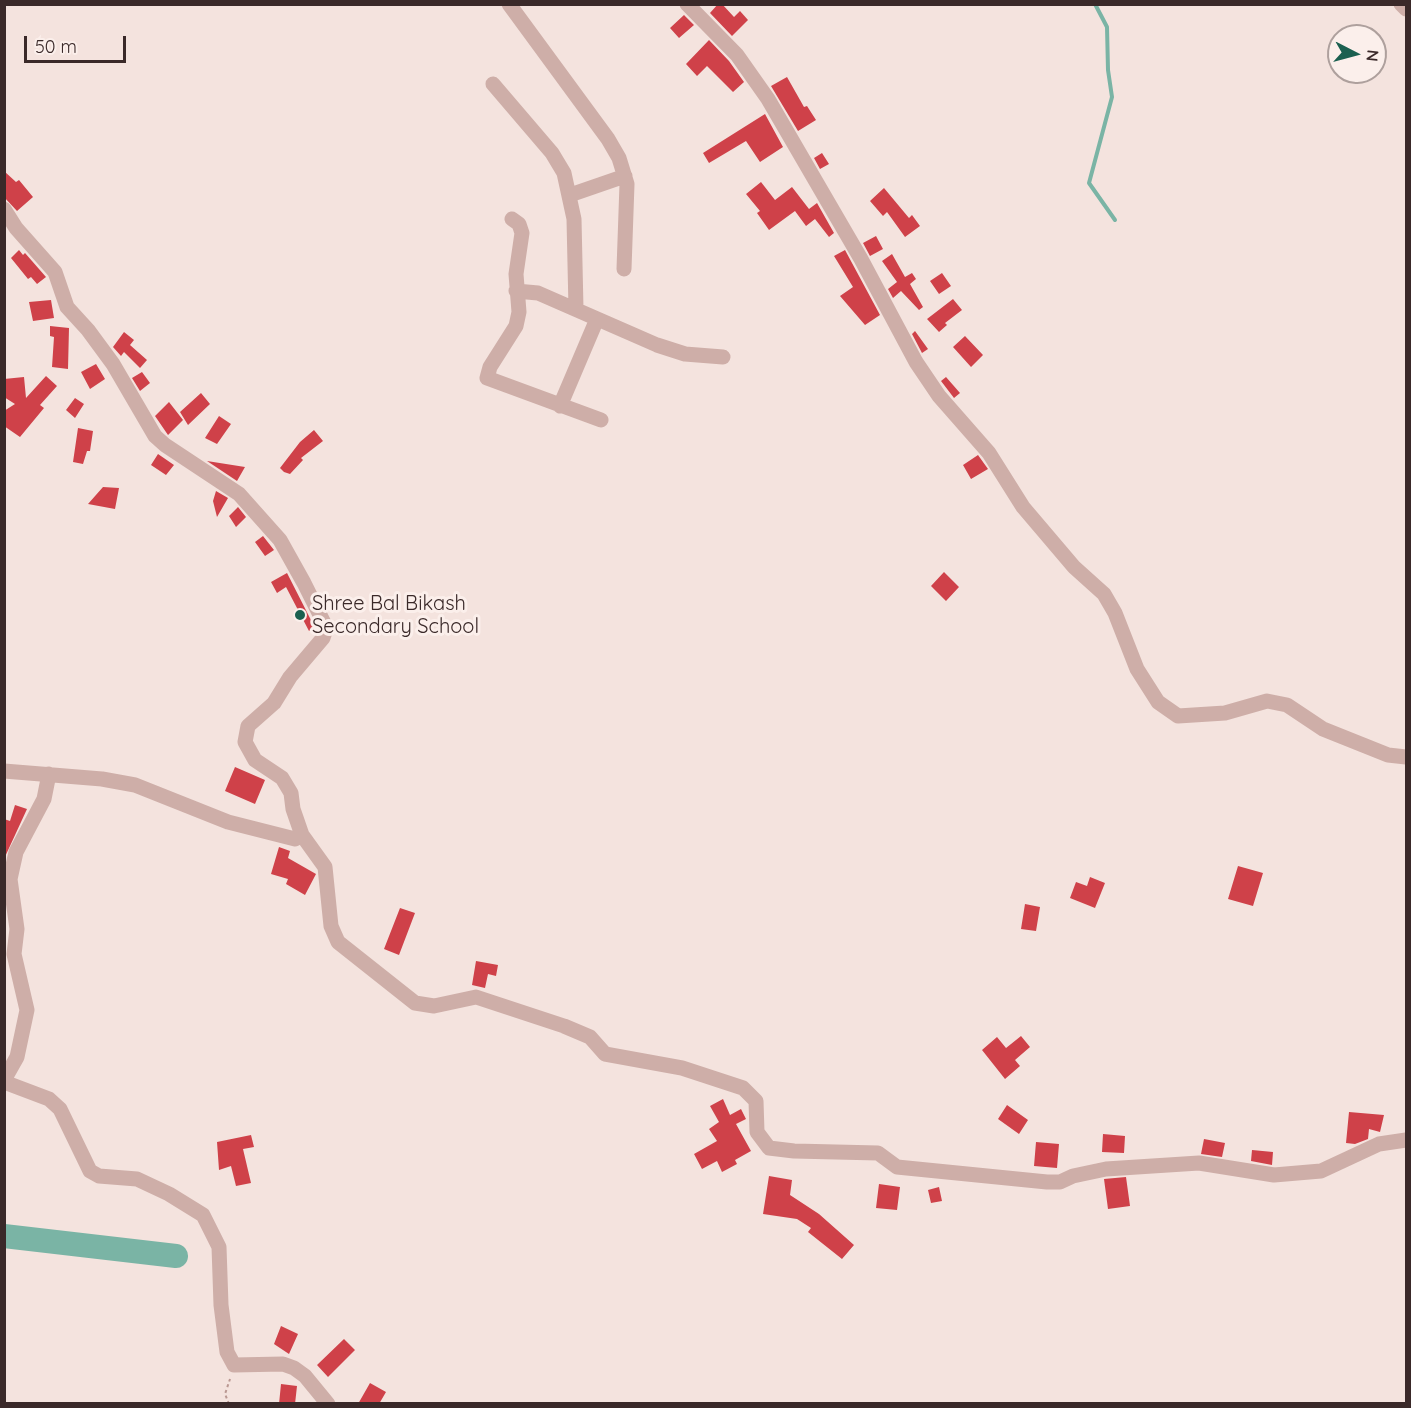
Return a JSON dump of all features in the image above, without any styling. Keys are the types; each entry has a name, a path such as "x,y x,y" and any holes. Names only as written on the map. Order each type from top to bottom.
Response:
{"street":[{"path":"509,4 620,158 627,184 624,269"},
{"path":"687,4 736,55 768,99 866,268 915,362 939,396 989,453 1023,507 1074,567 1104,594 1137,669 1158,702 1178,716 1225,713 1268,701 1287,705 1323,729 1388,755 1407,757"},
{"path":"1401,4 1407,9"},
{"path":"493,84 552,153 564,173 574,219 576,309"},
{"path":"570,195 625,176"},
{"path":"4,209 16,228 55,272 67,307 88,330 113,364 155,436 239,494 261,516 280,540 323,621 326,629 319,647 290,677 274,703 248,726 245,742 255,760 287,786 302,835 325,867 331,926 338,942 415,1003 434,1006 476,996 590,1037 605,1054 682,1068 743,1088 756,1101 757,1132 769,1148 878,1154 897,1167 1053,1182 1106,1169 1199,1163 1274,1175 1304,1174 1321,1171 1379,1144 1407,1140"},
{"path":"512,219 519,224 522,233 516,291 519,312 516,326 490,367 487,378 601,420"},
{"path":"516,291 538,293 685,354 723,357"},
{"path":"560,406 597,319"},
{"path":"4,771 49,774 135,786 228,822 296,839 302,835"},
{"path":"49,774 44,799 16,852 10,879 16,921 14,954 27,1010 18,1057 4,1081 49,1099 60,1109 90,1171 99,1176 137,1179 169,1194 203,1215 219,1246 221,1305 227,1352 234,1365 283,1364 294,1368 305,1376 328,1404"}],"path":[{"path":"230,1404 225,1394 234,1365"}],"building":[{"path":"718,4 722,4 734,17 740,11 748,20 732,36 710,13"},
{"path":"684,15 694,25 679,38 670,28"},
{"path":"709,40 729,61 744,82 733,92 707,66 697,76 686,64"},
{"path":"787,77 804,107 807,106 816,120 798,131 771,86"},
{"path":"765,114 783,147 760,162 746,141 709,163 703,153"},
{"path":"822,153 829,164 820,169 814,158"},
{"path":"4,171 16,182 19,180 33,197 17,211 4,197"},
{"path":"761,182 775,200 792,187 809,209 817,203 834,233 829,237 815,219 806,226 795,211 769,230 757,213 760,211 746,194"},
{"path":"884,188 909,218 912,215 920,226 905,237 887,212 883,216 870,201"},
{"path":"876,236 883,249 870,256 863,243"},
{"path":"19,250 23,255 25,253 46,277 37,284 31,277 28,279 11,258"},
{"path":"845,250 880,315 865,325 840,296 853,287 834,256"},
{"path":"892,254 905,277 912,273 916,279 910,284 923,307 919,310 901,291 893,298 888,289 897,282 882,261"},
{"path":"942,273 951,286 939,294 930,281"},
{"path":"953,299 962,310 945,323 947,325 939,332 927,319"},
{"path":"51,300 54,318 33,321 29,302"},
{"path":"50,326 69,328 68,369 52,367 54,337 50,336"},
{"path":"915,331 928,349 922,353 912,334"},
{"path":"124,332 134,340 130,345 147,360 140,368 124,352 121,356 113,347"},
{"path":"965,336 983,355 971,367 953,347"},
{"path":"96,364 105,379 90,389 81,372"},
{"path":"142,372 150,383 140,391 132,378"},
{"path":"46,376 57,386 40,405 44,408 20,437 4,426 4,411 15,404 4,397 4,379 24,377 26,398"},
{"path":"946,377 960,393 954,398 941,381"},
{"path":"201,393 210,404 188,425 180,412"},
{"path":"75,398 84,404 75,418 66,410"},
{"path":"169,402 183,420 168,435 155,416"},
{"path":"219,416 231,424 217,444 205,438"},
{"path":"78,428 93,431 90,451 87,451 83,464 73,462"},
{"path":"314,430 323,441 301,458 303,460 290,474 284,472 280,468 300,442"},
{"path":"158,454 174,465 166,475 151,465"},
{"path":"978,455 988,469 971,479 963,465"},
{"path":"207,461 245,467 237,481"},
{"path":"103,487 119,488 115,509 88,504"},
{"path":"216,491 228,498 217,517 213,501"},
{"path":"238,507 246,517 236,527 229,516"},
{"path":"263,536 274,550 265,556 255,542"},
{"path":"944,572 959,587 946,601 931,586"},
{"path":"287,573 315,628 309,631 286,587 277,593 271,582"},
{"path":"235,767 265,780 255,804 225,791"},
{"path":"15,805 27,809 4,859 4,819 10,821"},
{"path":"279,847 290,851 288,858 316,874 305,895 286,884 288,879 271,874"},
{"path":"1238,866 1263,873 1253,906 1228,899"},
{"path":"1090,877 1105,883 1095,908 1070,898 1076,882 1087,886"},
{"path":"1025,904 1040,907 1036,931 1021,929"},
{"path":"400,908 415,913 399,955 384,949"},
{"path":"476,961 498,965 496,976 488,974 485,988 472,985"},
{"path":"1021,1036 1030,1047 1015,1060 1020,1066 1005,1079 982,1050 997,1037 1006,1048"},
{"path":"723,1099 730,1115 741,1109 746,1119 736,1124 751,1151 735,1160 737,1164 722,1172 717,1161 702,1169 694,1154 717,1141 709,1129 719,1122 710,1106"},
{"path":"1007,1105 1028,1120 1019,1134 998,1119"},
{"path":"1349,1112 1384,1115 1380,1132 1369,1129 1368,1139 1355,1144 1346,1143"},
{"path":"1103,1134 1125,1136 1124,1153 1102,1152"},
{"path":"251,1135 254,1147 243,1149 251,1183 236,1186 231,1166 219,1170 217,1142"},
{"path":"1204,1139 1225,1143 1222,1157 1201,1154"},
{"path":"1036,1142 1059,1144 1057,1168 1034,1166"},
{"path":"1252,1150 1273,1152 1272,1165 1251,1161"},
{"path":"769,1176 792,1180 790,1195 819,1214 854,1245 842,1259 808,1232 811,1228 797,1219 763,1214"},
{"path":"1126,1177 1130,1206 1108,1209 1104,1179"},
{"path":"879,1184 900,1187 897,1210 876,1208"},
{"path":"939,1187 942,1201 931,1203 928,1190"},
{"path":"281,1326 298,1334 289,1354 274,1344"},
{"path":"344,1339 355,1350 328,1377 317,1365"},
{"path":"370,1383 386,1392 379,1404 358,1404"},
{"path":"281,1384 297,1386 295,1404 279,1404"}],"waterway":[{"path":"1095,4 1107,27 1108,70 1112,97 1089,183 1115,220"},
{"path":"4,1236 176,1256"}],"place":[{"name":"Shree Bal Bikash Secondary School","path":"300,615"}]}
